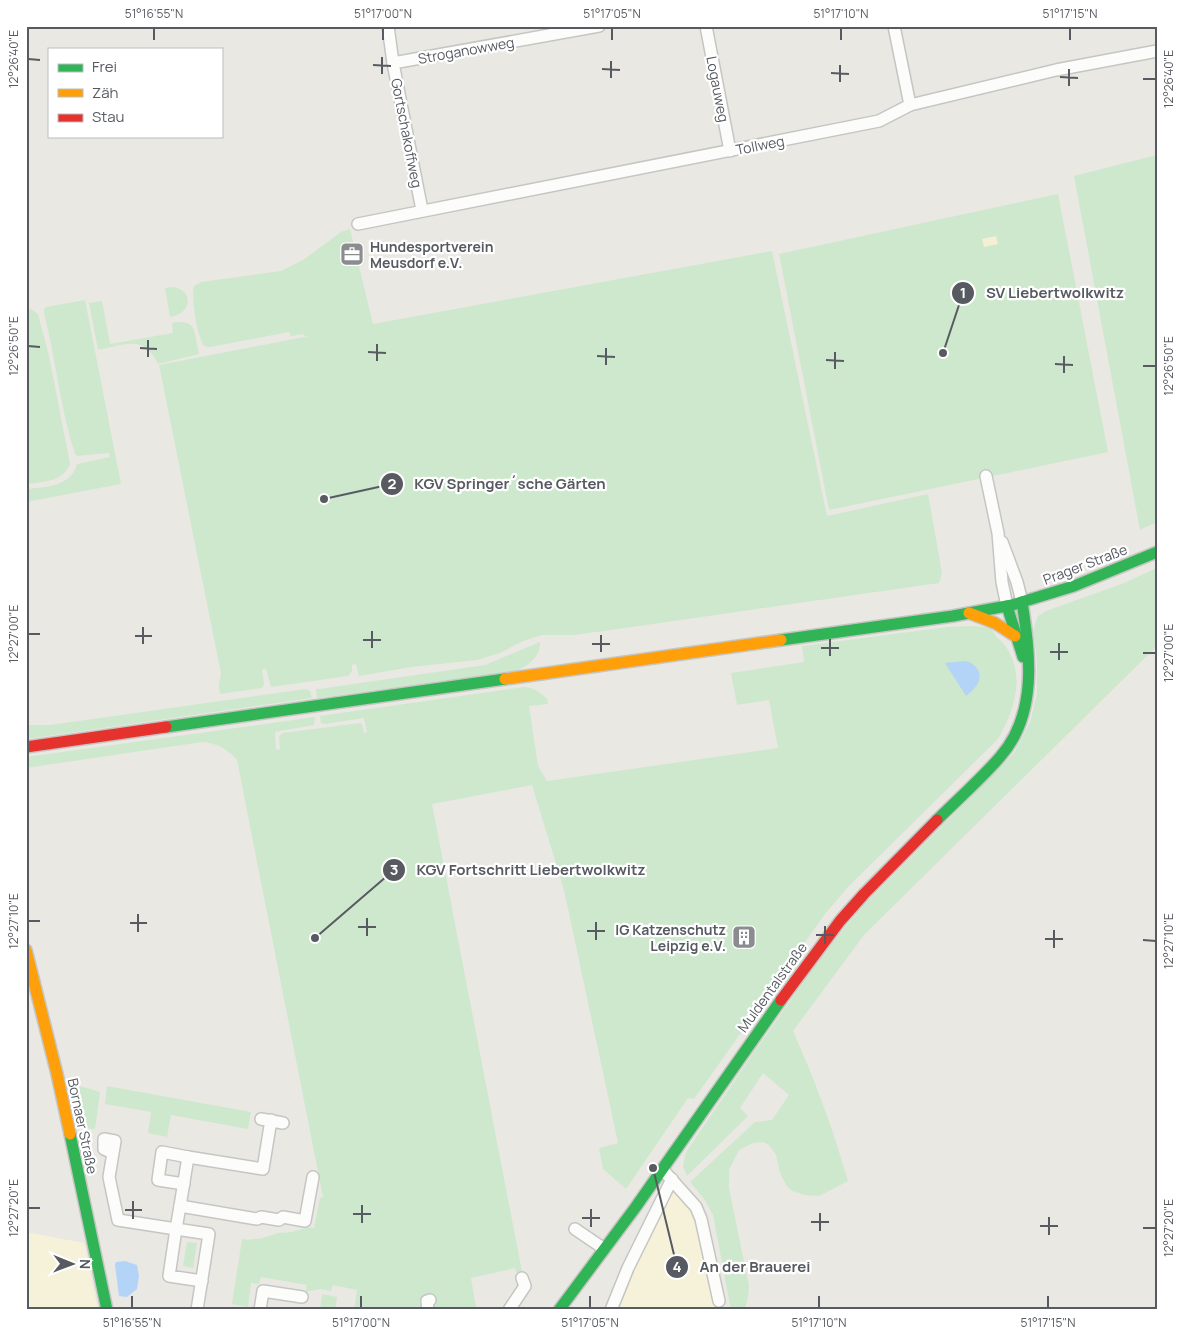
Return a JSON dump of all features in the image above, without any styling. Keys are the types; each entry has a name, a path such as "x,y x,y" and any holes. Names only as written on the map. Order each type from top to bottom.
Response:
{"main road":[{"name":"Prager Straße","path":"26,747 969,613 1022,602 1087,582 1157,552"},
{"name":"Muldentalstraße","path":"559,1310 840,920 1001,756 1013,738 1025,711 1028,695 1026,628 1022,602"},
{"name":"Muldentalstraße","path":"1006,606 1028,670"},
{"path":"969,613 995,623 1015,636"},
{"name":"Bornaer Straße","path":"26,950 57,1074 107,1310"}],"street":[{"name":"Gortschakoffweg","path":"388,26 393,63 422,210"},
{"name":"Stroganowweg","path":"393,63 599,26"},
{"name":"Logauweg","path":"706,26 730,151"},
{"path":"894,26 910,105"},
{"name":"Tollweg","path":"358,224 879,121 910,105 1056,70 1157,51"},
{"name":"Muldentalstraße","path":"986,476 998,534 1006,606"},
{"name":"Muldentalstraße","path":"998,534 1017,582 1022,602"},
{"path":"184,1184 158,1180 162,1152 263,1169 266,1120 283,1123"},
{"path":"113,1153 109,1177 118,1220 209,1234 198,1310"},
{"path":"188,1157 169,1276 202,1281"},
{"path":"662,1169 696,1207 701,1219 719,1301"},
{"path":"180,1206 257,1219 261,1216 279,1220 283,1218 305,1221 313,1177"},
{"path":"611,1310 628,1268 672,1179"},
{"path":"575,1229 603,1248"},
{"path":"509,1310 524,1282"},
{"path":"260,1310 263,1291 302,1297"}],"shaded area":[{"path":"673,1192 682,1198 694,1212 717,1310 616,1310 659,1212"},
{"path":"26,1232 84,1243 98,1310 26,1310"}],"green space":[{"path":"1157,155 1157,522 1140,530 1074,176"},
{"path":"1058,194 1108,452 829,510 779,254"},
{"path":"350,229 373,324 772,251 827,516 928,494 942,573 939,583 574,635 541,635 521,642 500,653 477,660 411,667 359,676 356,664 352,665 352,671 348,676 271,687 266,669 262,669 264,684 262,688 220,694 221,673 159,365 309,336 304,336 303,334 291,336 289,332 210,347 204,346 195,317 194,286 201,282 281,271 303,260 341,232"},
{"path":"172,287 184,292 188,301 183,311 178,315 170,317 165,288"},
{"path":"85,300 121,484 26,502 26,489 56,484 69,477 74,472 77,464 110,457 109,453 77,456 75,454 44,313 46,307"},
{"path":"102,301 110,344 173,333 172,323 180,322 191,325 199,354 158,364 147,348 140,345 125,344 98,350 89,303"},
{"path":"31,309 38,314 49,356 70,464 67,470 57,478 46,482 26,484 26,310"},
{"path":"1157,568 1157,646 864,935 793,1031 823,1105 848,1181 819,1196 805,1195 792,1191 786,1185 780,1173 776,1155 769,1145 763,1142 753,1143 739,1150 729,1170 729,1188 749,1286 745,1310 731,1310 713,1215 705,1200 690,1182 755,1122 772,1120 789,1095 763,1073 740,1108 748,1116 687,1176 683,1166 686,1152 752,1055 839,935 863,906 1014,753 1030,722 1037,694 1037,659 1033,630 1038,616 1046,611 1124,583"},
{"path":"975,626 992,628 994,634 1006,647 1012,658 1015,670 1016,694 1009,717 998,739 848,887 825,914 694,1099 688,1098 626,1189 603,1169 599,1148 618,1143 564,890 532,785 432,804 523,1277 518,1278 515,1268 471,1278 476,1307 461,1310 354,1310 357,1290 333,1285 331,1291 320,1289 305,1292 307,1285 261,1277 259,1284 251,1283 248,1307 232,1304 242,1239 257,1239 278,1233 314,1228 320,1198 323,1197 237,760 221,747 202,742 26,768 26,757 315,717 314,725 275,732 276,750 280,749 279,737 282,733 360,723 364,733 367,732 364,718 325,724 321,723 320,716 524,687 537,691 547,699 548,704 529,706 538,766 547,781 778,748 769,700 737,705 731,673 804,662 802,646 947,627"},
{"path":"540,642 536,657 524,667 515,671 317,698 316,689 485,665"},
{"path":"306,689 310,691 312,698 26,739 26,725 50,725"},
{"path":"80,1086 100,1092 95,1129 84,1128 79,1095"},
{"path":"107,1086 251,1112 248,1129 171,1115 167,1137 148,1133 151,1112 105,1104"},
{"path":"187,1242 197,1243 193,1268 183,1266"},
{"path":"322,1294 337,1297 335,1310 320,1310"}],"sand":[{"path":"996,236 998,244 984,247 982,239"}],"water":[{"path":"965,661 972,664 978,670 980,677 977,685 966,696 945,663"},
{"path":"125,1261 137,1265 139,1276 137,1289 127,1297 119,1296 115,1265 116,1262"}],"traffic: fast":[{"path":"781,640 953,616 1012,605 1074,586 1157,552"},
{"path":"937,820 1000,757 1012,740 1021,722 1026,703 1029,663 1022,602"},
{"path":"1007,606 1023,657"},
{"path":"166,727 505,679"},
{"path":"559,1310 635,1208 781,1000"},
{"path":"70,1134 107,1310"}],"traffic: slow":[{"path":"969,613 995,623 1015,636"},
{"path":"505,679 781,640"},
{"path":"26,950 70,1134"}],"traffic: jam":[{"path":"26,747 166,727"},
{"path":"781,1000 840,921 937,820"}],"place":[{"name":"Hundesportverein Meusdorf e.V.","path":"352,254"},
{"name":"SV Liebertwolkwitz","path":"943,353"},
{"name":"KGV Springer´sche Gärten","path":"324,499"},
{"name":"IG Katzenschutz Leipzig e.V.","path":"744,937"},
{"name":"KGV Fortschritt Liebertwolkwitz","path":"315,938"},
{"name":"An der Brauerei","path":"653,1168"}]}
